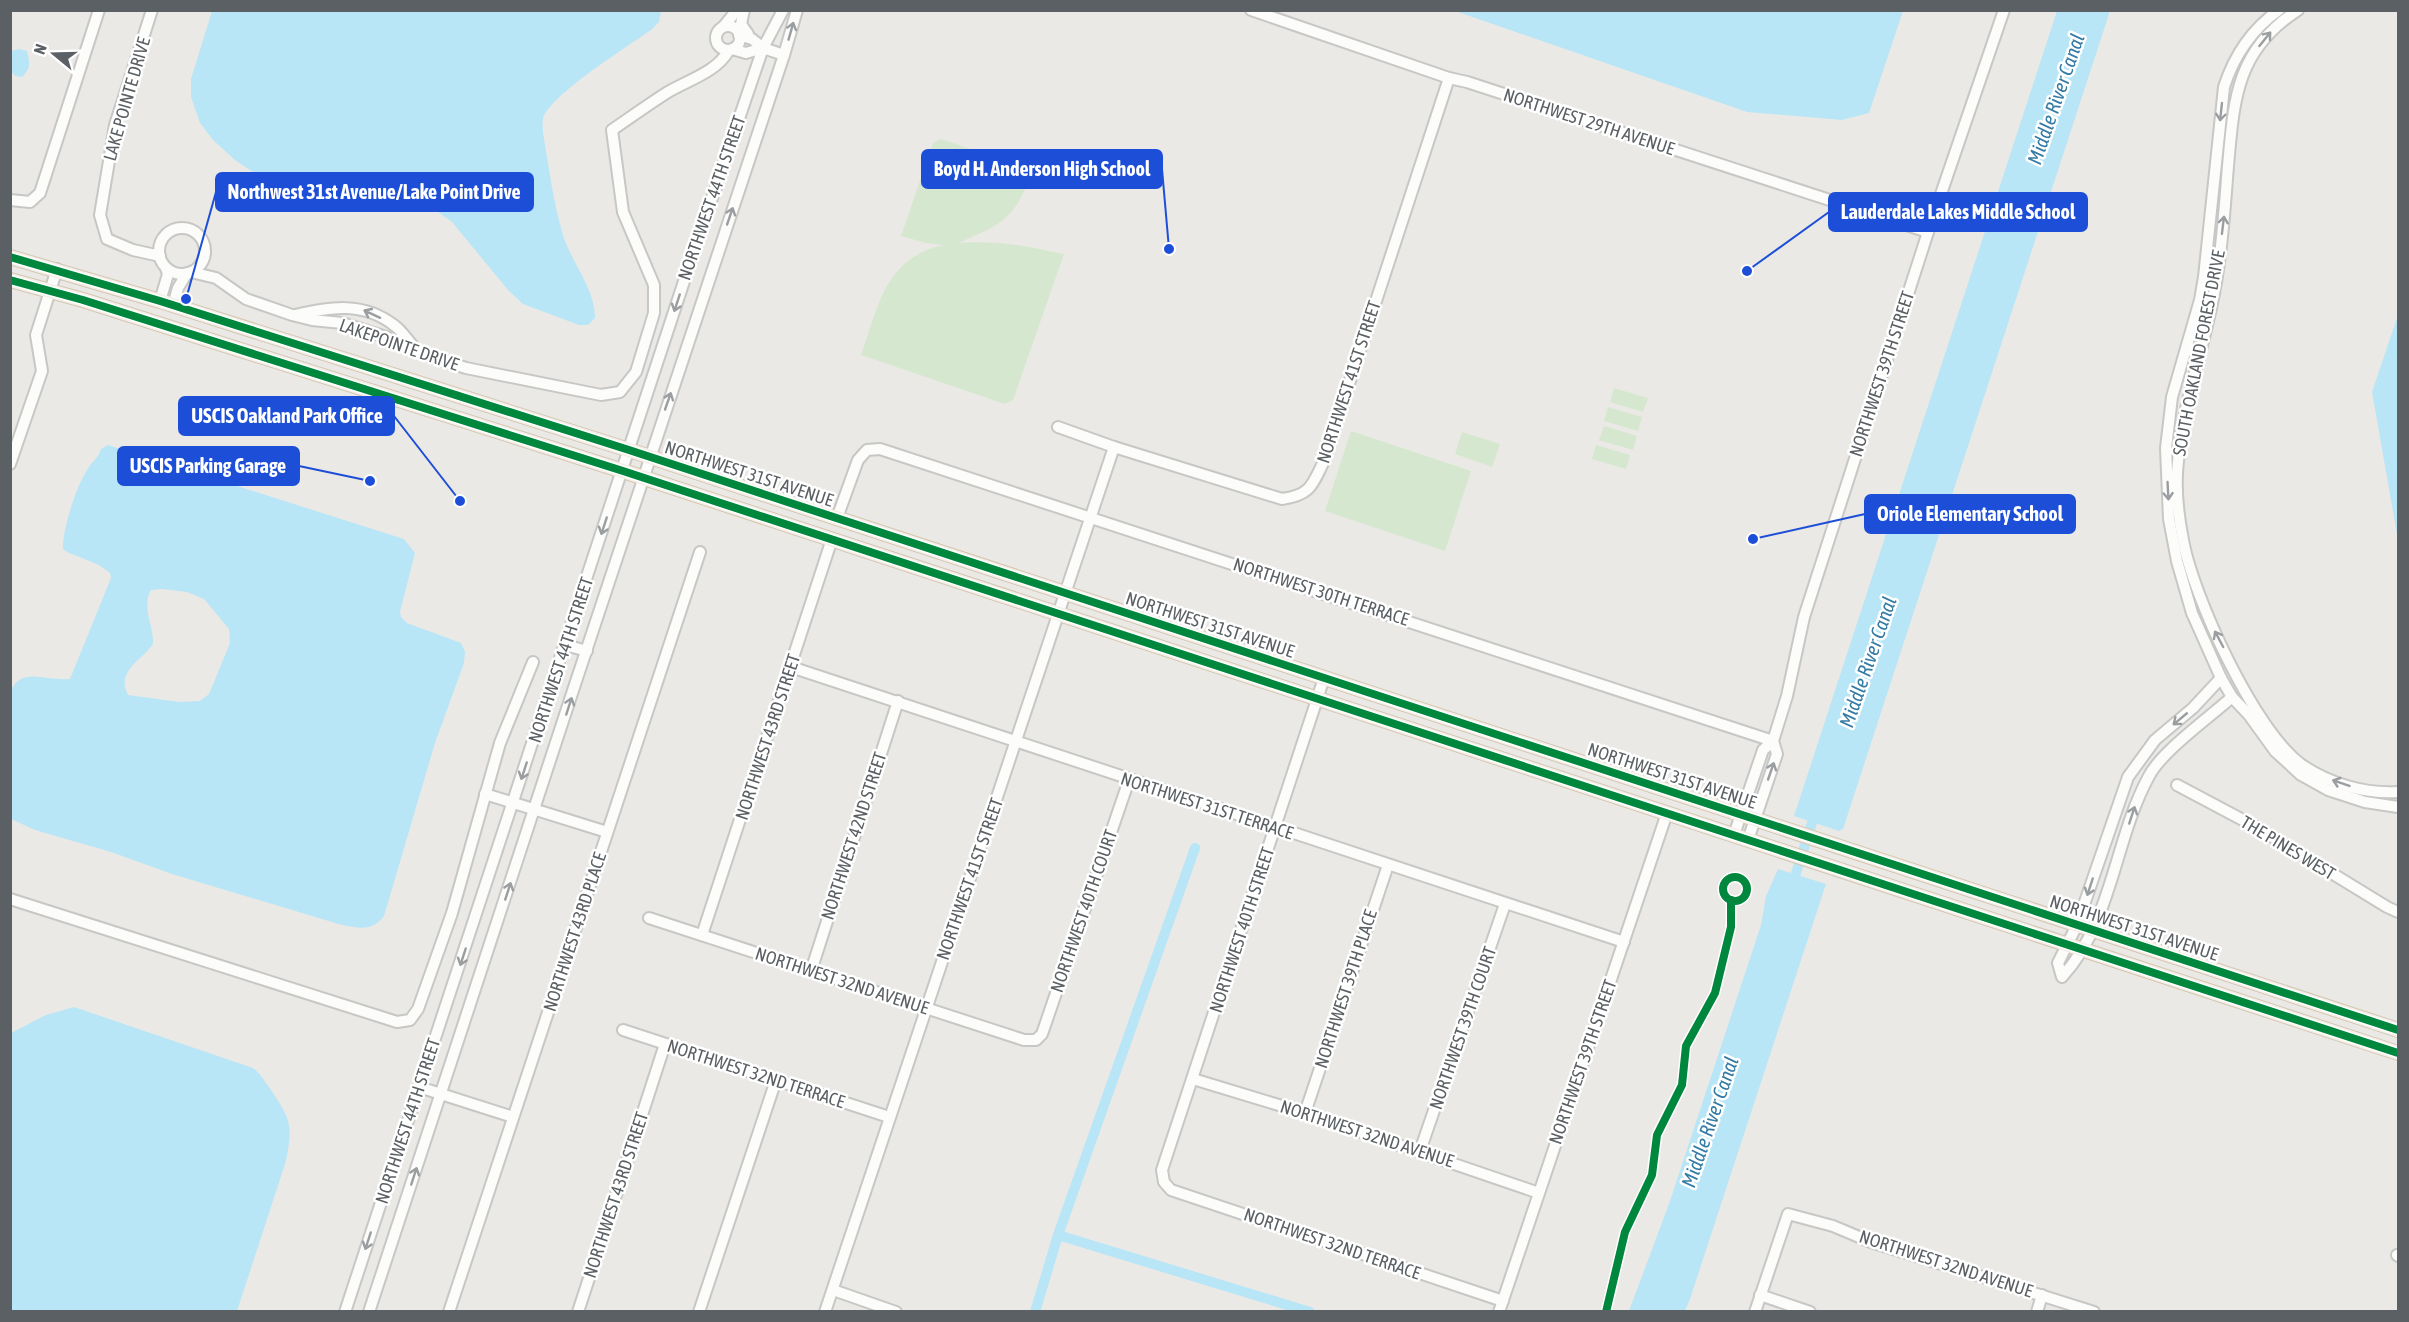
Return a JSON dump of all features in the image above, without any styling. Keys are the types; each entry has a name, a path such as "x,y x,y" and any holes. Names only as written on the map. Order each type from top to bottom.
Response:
{"main road":[{"name":"NORTHWEST 31ST AVENUE","path":"10,257 57,269 629,450 2398,1030"},
{"name":"NORTHWEST 31ST AVENUE","path":"10,280 51,290 642,477 2398,1053"}],"street":[{"path":"10,200 30,202 40,193 99,10"},
{"name":"LAKE POINTE DRIVE","path":"152,10 116,125 100,215 107,239 134,250 160,256"},
{"path":"744,10 735,23 718,30 716,36 727,48 746,53 763,48"},
{"name":"NORTHWEST 44TH STREET","path":"345,1311 690,262 763,48 783,10"},
{"name":"NORTHWEST 44TH STREET","path":"369,1311 536,810 642,477 784,55 797,10"},
{"name":"NORTHWEST 29TH AVENUE","path":"1251,10 1449,78 1928,232"},
{"name":"NORTHWEST 39TH STREET","path":"1734,835 1748,817 1777,754 1773,741 1787,696 1804,617 1928,232 2004,10"},
{"path":"2279,10 2249,38 2236,58 2224,87 2204,277 2200,300 2172,397 2166,448 2169,519 2177,561 2192,613 2232,697 2249,715 2275,751 2301,775 2337,793 2365,802 2398,807"},
{"name":"SOUTH OAKLAND FOREST DRIVE","path":"2298,10 2271,31 2251,56 2241,79 2233,108 2217,276 2192,380 2178,462 2183,541 2212,627 2251,702 2287,750 2301,764 2342,784 2364,790 2398,792"},
{"path":"735,23 763,48 784,55"},
{"path":"727,48 738,44 735,23"},
{"name":"LAKEPOINTE DRIVE","path":"292,315 312,320 342,322 466,368 601,395 620,392 636,372 654,314 654,285 623,212 612,130 668,92 712,69 727,48"},
{"name":"NORTHWEST 41ST STREET","path":"1058,427 1114,447 1282,499 1297,497 1310,489 1323,463 1449,78"},
{"path":"185,227 201,236 206,249 204,260 189,273 166,303 168,274 160,256 160,244 163,237 171,230 185,227"},
{"path":"204,260 216,278 246,299 292,315 334,307 365,310 395,326 417,350"},
{"path":"166,268 174,273 216,278"},
{"path":"10,464 42,371 36,335 57,269"},
{"name":"NORTHWEST 41ST STREET","path":"825,1311 1016,742 1089,516 1114,447"},
{"name":"NORTHWEST 30TH TERRACE","path":"837,518 858,460 867,450 880,448 1773,741"},
{"name":"NORTHWEST 43RD STREET","path":"702,935 832,539"},
{"name":"NORTHWEST 43RD PLACE","path":"450,1311 700,552"},
{"path":"565,645 587,651"},
{"name":"NORTHWEST 44TH STREET","path":"10,899 397,1022 410,1020 418,1009 452,913 500,743 533,662"},
{"name":"NORTHWEST 31ST TERRACE","path":"791,668 898,701 1129,780 1624,942"},
{"name":"NORTHWEST 40TH STREET","path":"1164,1182 1162,1170 1324,678"},
{"path":"2222,678 2193,708 2155,740 2128,777 2077,925 2058,963 2062,976 2094,931 2137,798 2149,775 2160,760 2232,697"},
{"name":"NORTHWEST 42ND STREET","path":"811,971 898,701"},
{"name":"NORTHWEST 40TH COURT","path":"1036,1040 1042,1034 1129,780"},
{"name":"THE PINES WEST","path":"2177,785 2258,828 2398,912"},
{"path":"485,794 608,832"},
{"name":"NORTHWEST 39TH STREET","path":"1501,1306 1667,813"},
{"name":"NORTHWEST 39TH STREET","path":"1748,817 1748,840"},
{"name":"NORTHWEST 39TH PLACE","path":"1305,1113 1388,865"},
{"name":"NORTHWEST 39TH COURT","path":"1420,1151 1504,904"},
{"name":"NORTHWEST 32ND AVENUE","path":"649,918 1024,1040 1036,1040"},
{"name":"NORTHWEST 32ND TERRACE","path":"623,1030 889,1117"},
{"name":"NORTHWEST 43RD STREET","path":"578,1311 665,1044"},
{"name":"NORTHWEST 32ND AVENUE","path":"1193,1079 1305,1113 1539,1193"},
{"path":"699,1311 776,1080"},
{"path":"419,1087 513,1117"},
{"name":"NORTHWEST 32ND TERRACE","path":"1164,1182 1171,1190 1501,1306"},
{"name":"NORTHWEST 32ND AVENUE","path":"1760,1295 1788,1214 1833,1226 1871,1242 2094,1311"},
{"path":"832,1290 896,1311"},
{"path":"1755,1311 1760,1295 1810,1311"},
{"path":"2037,1311 2042,1295"}],"green space":[{"path":"941,139 1032,170 1020,199 1006,218 986,231 958,243 999,243 1064,254 1013,400 1005,404 861,355 879,302 896,272 909,260 924,251 944,245 901,236 933,143"},
{"path":"1614,388 1648,398 1643,412 1610,402"},
{"path":"1608,407 1642,417 1638,431 1604,421"},
{"path":"1604,426 1637,436 1633,450 1599,440"},
{"path":"1351,431 1471,471 1445,551 1325,511"},
{"path":"1462,432 1500,444 1492,467 1455,454"},
{"path":"1596,445 1630,455 1626,469 1592,459"}],"water":[{"path":"212,11 661,11 659,22 651,30 574,85 548,109 543,119 543,133 560,223 567,245 591,296 595,318 588,325 579,325 523,304 508,290 452,222 420,199 394,197 368,200 339,195 309,197 290,192 271,183 261,174 253,172 235,160 213,140 200,123 191,97 191,79"},
{"path":"1455,11 1903,11 1869,113 1842,120 1747,112"},
{"path":"2057,11 2110,11 1843,829 1839,831 1794,816"},
{"path":"19,49 27,51 29,62 27,71 22,77 15,76 11,71 11,51"},
{"path":"2398,315 2398,540 2372,392"},
{"path":"108,445 404,539 415,553 400,612 401,617 407,623 461,643 465,652 464,663 435,743 384,916 374,925 365,928 342,925 172,874 111,852 35,830 11,819 10,693 20,679 27,677 70,679 111,578 110,573 99,565 63,549 67,521 74,498 82,479 101,449","holes":["151,590 187,592 204,599 229,629 230,643 209,694 200,701 180,702 128,695 125,687 127,673 153,644 147,603"]},
{"path":"1778,869 1826,884 1690,1299 1685,1311 1629,1311 1670,1201 1761,925 1766,896"},
{"path":"74,1007 253,1068 263,1078 283,1109 290,1131 286,1161 237,1311 11,1311 11,1033 46,1015"}],"waterway":[{"name":"Middle River Canal","path":"1792,886 1816,810"},
{"path":"1058,1235 1195,848"},
{"path":"1035,1312 1058,1235 1310,1312"}],"cycle path":[{"path":"10,257 160,301 629,450 2398,1030"},
{"path":"10,280 83,300 623,471 2398,1053"},
{"path":"1735,877 1740,878 1746,884 1747,889 1746,894 1740,900 1735,901 1730,900 1724,894 1723,889 1724,884 1730,878 1735,877"},
{"path":"1606,1312 1625,1232 1652,1175 1657,1135 1682,1085 1686,1046 1715,993 1731,927 1731,900"}],"place":[{"name":"Boyd H. Anderson High School","path":"1169,249"},
{"name":"Lauderdale Lakes Middle School","path":"1747,271"},
{"name":"Northwest 31st Avenue/Lake Point Drive","path":"186,299"},
{"name":"USCIS Parking Garage","path":"370,481"},
{"name":"USCIS Oakland Park Office","path":"460,501"},
{"name":"Oriole Elementary School","path":"1753,539"}]}
